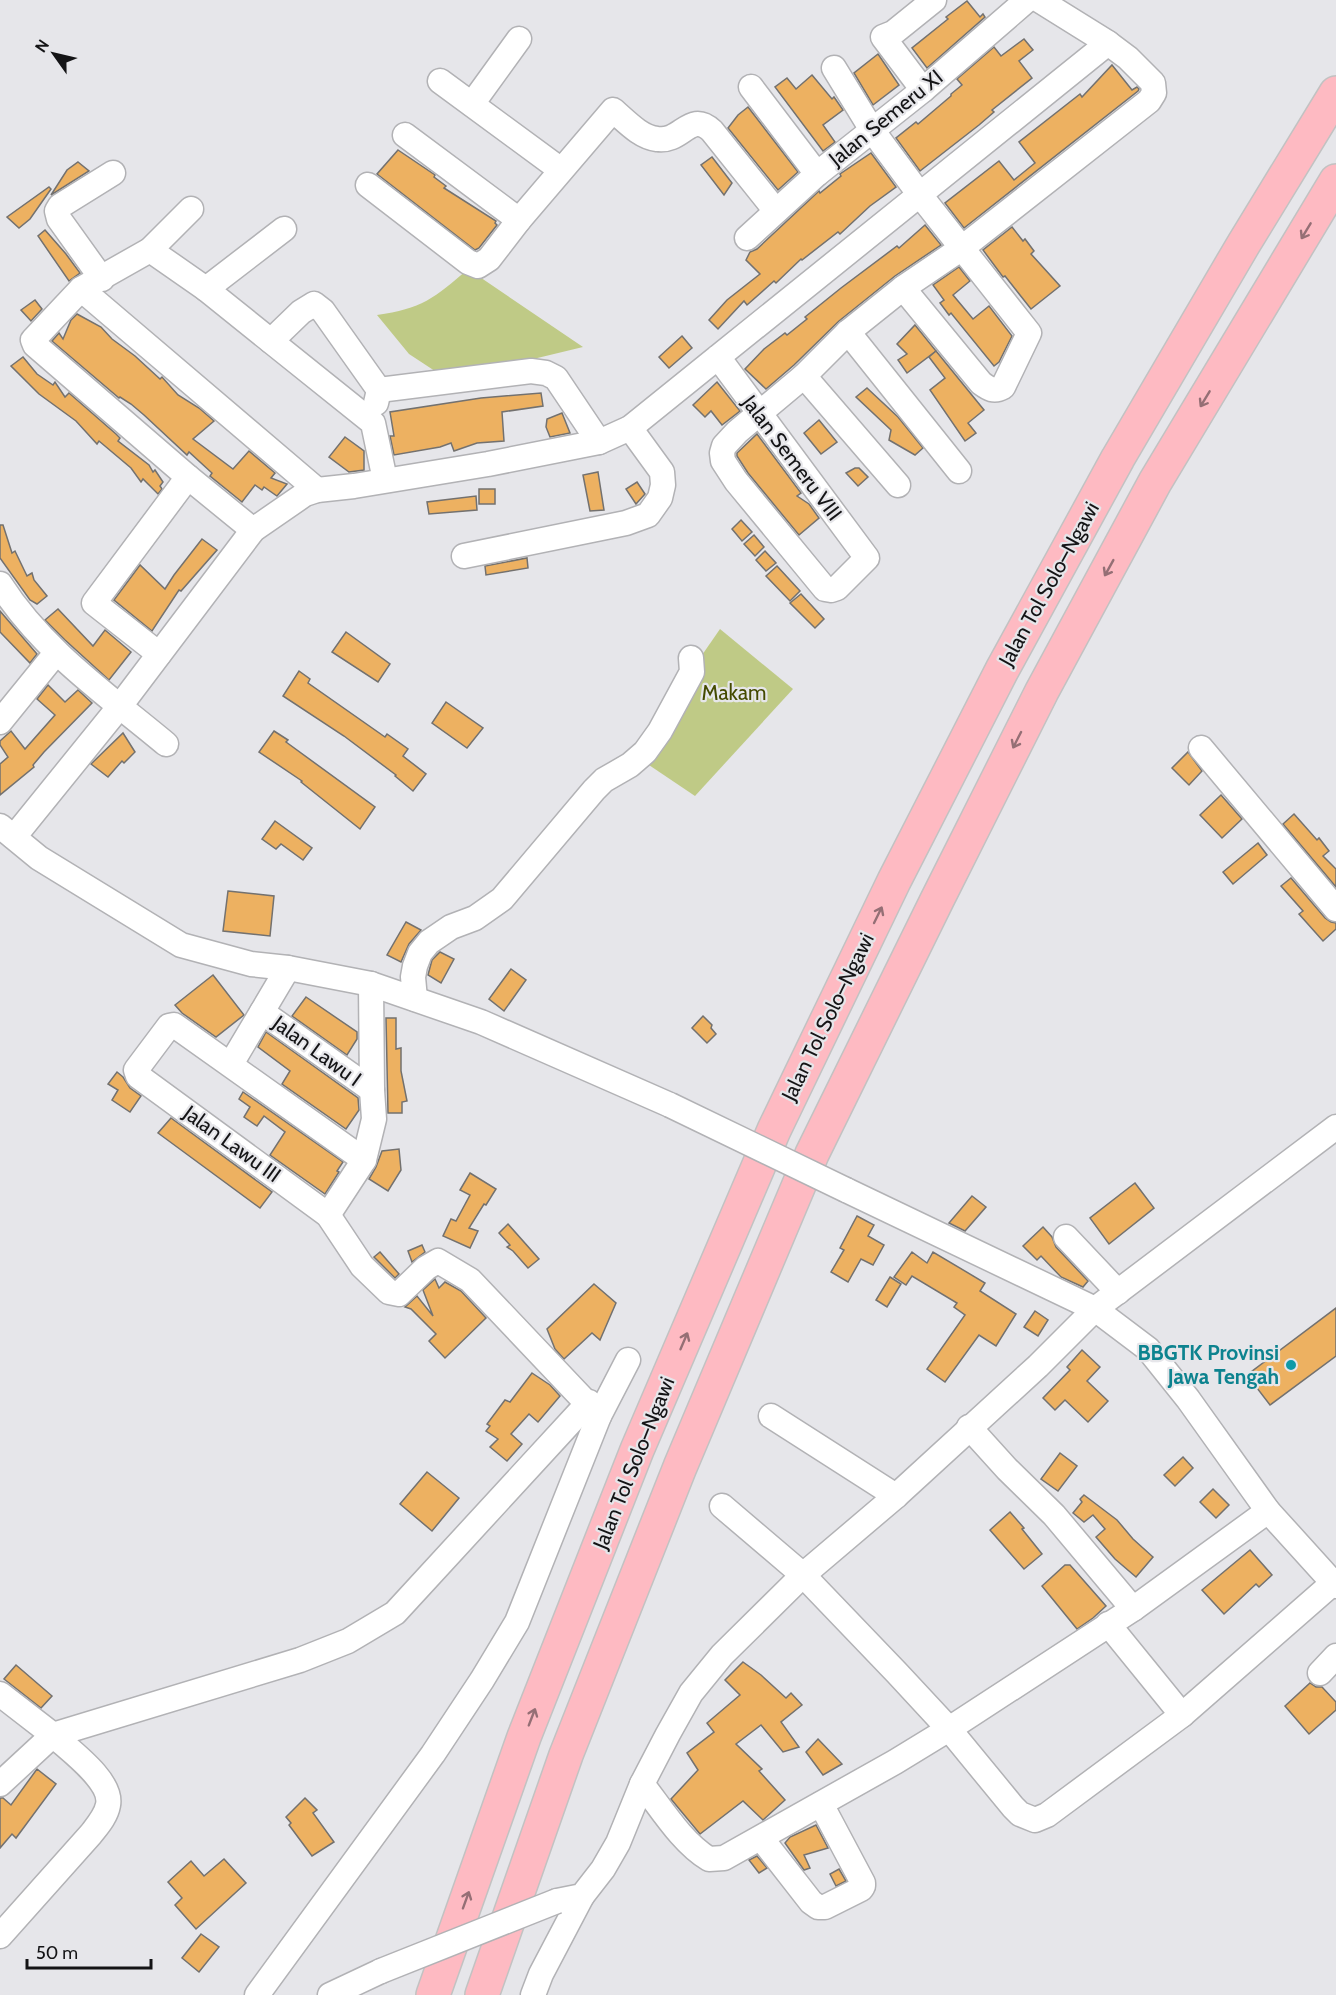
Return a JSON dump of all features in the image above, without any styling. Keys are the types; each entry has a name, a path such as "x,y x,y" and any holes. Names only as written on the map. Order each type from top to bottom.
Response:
{"highway":[{"name":"Jalan Tol Solo–Ngawi","path":"433,1995 524,1737 628,1472 774,1130 894,881 1002,670 1118,458 1243,245 1336,93"},
{"name":"Jalan Tol Solo–Ngawi","path":"482,1995 566,1755 680,1467 812,1154 1042,691 1155,482 1336,182"}],"street":[{"path":"923,90 883,37 893,33 934,0"},
{"name":"Jalan Semeru XI","path":"747,238 817,174 923,90 1027,0"},
{"path":"760,414 804,376 848,332 903,288 962,248 1149,101 1154,93 1152,83 1128,58 1039,0"},
{"path":"472,104 519,39"},
{"path":"722,1506 802,1575 949,1729 1013,1808 1020,1814 1035,1820 1047,1815 1182,1715 1335,1584 1269,1511 1188,1399 1148,1349 1095,1310 670,1105 482,1022 370,984 288,968 251,964 181,945 39,858 7,832 120,706 253,530 305,494 316,490 488,464 599,442 636,423 665,402 1108,43"},
{"path":"834,68 872,130 1029,333 1003,387 997,390 990,389 981,383 903,288"},
{"path":"440,81 561,170"},
{"path":"751,87 817,174"},
{"path":"368,185 468,262 478,266 489,258 613,110 643,133 660,140 673,138 696,123 705,123 776,211"},
{"path":"405,135 519,220"},
{"path":"114,173 60,206 57,211 92,284 316,490"},
{"path":"191,209 150,250 92,284 33,340 34,345 253,530"},
{"path":"206,289 284,229"},
{"path":"150,250 206,289 373,423"},
{"path":"271,341 301,312 314,304 322,311 379,390 373,423 385,480"},
{"path":"848,332 960,471"},
{"name":"Jalan Semeru VIII","path":"718,357 867,558 837,588 825,589 728,470 722,453 724,446 736,432 760,414"},
{"path":"379,390 531,371 546,373 556,378 599,442"},
{"path":"804,376 898,485"},
{"path":"464,556 626,523 648,515 660,498 663,485 662,472 636,423"},
{"path":"159,654 94,603 188,477"},
{"path":"0,584 56,653 166,744"},
{"path":"0,722 56,653"},
{"path":"415,999 413,977 420,953 429,942 451,927 475,918 502,899 594,790 604,780 630,765 645,752 687,684 692,672 691,658"},
{"path":"1201,748 1336,909"},
{"path":"288,968 231,1064 364,1160"},
{"path":"328,1215 364,1160 374,1119 370,984"},
{"name":"Jalan Lawu I","path":"262,1012 372,1090"},
{"name":"Jalan Lawu III","path":"231,1064 171,1024 136,1073 328,1215 362,1266 389,1292 399,1294 426,1268 438,1261 470,1280 594,1409"},
{"path":"533,1995 582,1896 603,1869 618,1843 642,1784 668,1734 692,1693 722,1655 802,1575 896,1496 1038,1366 1095,1310 1136,1276 1336,1127"},
{"path":"1066,1237 1118,1292"},
{"path":"0,1784 53,1735 300,1660 348,1641 395,1613 594,1409 628,1360"},
{"path":"257,1995 433,1754 517,1622 594,1409"},
{"path":"771,1416 896,1496"},
{"path":"969,1427 1007,1469 1054,1515 1133,1609"},
{"path":"642,1784 695,1848 709,1859 724,1858 949,1729 1133,1609 1269,1511"},
{"path":"1108,1624 1182,1715"},
{"path":"0,1694 53,1735 101,1781 108,1793 108,1804 103,1818 91,1834 0,1936"},
{"path":"761,1838 811,1902 818,1907 825,1906 861,1888 863,1883 821,1804"},
{"path":"330,1995 381,1971 557,1901 582,1896"}],"green space":[{"path":"468,269 583,347 525,361 441,375 409,354 377,315 427,301"},
{"name":"Makam","path":"720,629 793,689 695,796 643,761 700,658"}],"building":[{"path":"967,1 980,17 983,14 985,17 927,68 912,48"},
{"path":"1024,39 1033,50 1019,61 1032,78 992,110 994,112 979,125 920,171 896,138 916,122 918,124 951,96 962,85 957,79 994,47 1001,56"},
{"path":"878,54 899,85 873,105 854,73"},
{"path":"1112,65 1132,90 1137,87 1138,91 964,228 945,203 999,161 1014,180 1035,163 1019,142 1080,94 1082,97"},
{"path":"812,75 832,99 834,97 843,110 823,125 835,142 823,151 775,87 787,78 796,89"},
{"path":"748,107 798,172 778,190 728,128"},
{"path":"398,150 435,175 434,177 446,186 444,188 496,221 497,225 479,248 475,250 377,174"},
{"path":"871,153 896,187 870,206 840,234 838,232 801,259 776,283 774,281 747,305 744,301 718,329 709,320 727,300 760,274 746,260 750,252 757,249 819,191 820,193 841,176 840,174"},
{"path":"712,157 732,183 724,195 701,165"},
{"path":"78,162 89,171 51,195 67,170"},
{"path":"49,187 51,189 30,219 19,228 7,217"},
{"path":"925,225 941,245 895,276 839,321 766,389 745,369 764,349 785,333 787,335 841,288 897,246 899,248"},
{"path":"1012,227 1023,241 1025,239 1034,251 1031,254 1060,286 1031,309 983,250"},
{"path":"45,230 80,273 69,281 38,236"},
{"path":"959,267 970,281 953,295 973,319 989,306 1012,336 999,362 994,366 951,313 949,315 940,303 944,300 933,285"},
{"path":"35,300 42,309 31,321 21,310"},
{"path":"77,314 101,327 160,379 162,377 178,395 214,421 193,439 233,469 249,451 275,473 271,478 287,484 277,496 264,487 262,490 255,485 242,502 210,476 212,473 189,452 187,455 131,404 119,398 52,341 59,333 63,339 71,320"},
{"path":"915,325 936,351 907,373 898,360 907,354 897,344"},
{"path":"682,336 692,348 669,368 659,357"},
{"path":"936,351 984,410 968,423 976,433 965,441 930,390 945,378 929,357"},
{"path":"23,357 37,374 53,385 55,382 65,397 69,393 116,434 120,438 118,441 149,465 153,472 155,470 163,482 158,494 143,479 141,482 131,468 99,441 97,444 76,421 39,394 11,366"},
{"path":"717,382 740,411 722,425 711,411 705,417 693,405"},
{"path":"867,388 898,417 923,448 915,455 889,440 891,430 856,397"},
{"path":"541,393 543,406 502,412 504,441 477,443 454,451 451,443 394,455 390,436 394,436 390,412 481,398"},
{"path":"562,413 570,433 550,437 546,427 547,419"},
{"path":"819,420 837,442 821,454 804,433"},
{"path":"757,434 801,493 797,496 809,504 819,518 799,535 748,473 737,456 737,453"},
{"path":"345,437 364,451 364,470 349,472 329,457"},
{"path":"859,468 868,477 858,486 846,473"},
{"path":"598,472 604,510 590,511 583,475"},
{"path":"637,482 645,494 636,504 626,489"},
{"path":"479,489 495,489 495,504 479,504"},
{"path":"476,496 477,510 429,514 427,502"},
{"path":"741,520 752,532 742,541 732,529"},
{"path":"0,525 3,525 12,553 15,551 27,576 32,573 34,580 47,596 37,604 30,600 0,558"},
{"path":"754,535 764,547 755,556 744,544"},
{"path":"202,539 217,550 181,591 179,590 152,631 114,600 140,565 165,589"},
{"path":"765,551 776,563 766,571 756,560"},
{"path":"527,558 528,568 486,575 485,566"},
{"path":"777,566 800,591 790,601 766,576"},
{"path":"801,594 824,619 815,628 790,603"},
{"path":"58,609 93,646 105,630 131,652 109,680 45,620"},
{"path":"0,611 37,654 30,663 0,632"},
{"path":"346,632 390,664 378,682 332,652"},
{"path":"299,671 310,679 308,683 385,737 387,734 408,749 403,756 426,774 413,791 396,775 344,736 283,696"},
{"path":"48,685 65,702 78,690 92,703 44,752 33,765 34,767 0,795 0,764 8,757 0,741 11,731 25,749 55,715 37,699"},
{"path":"446,702 483,728 467,748 432,723"},
{"path":"274,731 375,807 360,829 302,781 259,752"},
{"path":"123,733 135,752 124,763 122,761 108,777 91,764"},
{"path":"1188,752 1202,771 1189,785 1172,768"},
{"path":"1221,795 1242,819 1222,838 1200,815"},
{"path":"1294,814 1329,851 1323,856 1336,869 1336,887 1283,824"},
{"path":"275,821 312,848 303,860 281,844 276,849 262,839"},
{"path":"1258,843 1267,855 1233,884 1223,872"},
{"path":"1291,878 1325,918 1336,923 1336,929 1323,941 1299,914 1303,911 1281,886"},
{"path":"228,891 274,896 270,936 223,931"},
{"path":"406,922 421,930 409,944 401,962 387,955"},
{"path":"440,952 454,959 441,983 428,975 432,960"},
{"path":"511,969 526,980 504,1011 489,999"},
{"path":"213,975 244,1015 216,1037 182,1013 175,1005"},
{"path":"306,997 357,1032 357,1039 347,1055 292,1016"},
{"path":"703,1016 712,1025 711,1028 716,1034 707,1043 692,1028"},
{"path":"386,1018 396,1018 396,1049 401,1048 401,1071 407,1101 402,1102 402,1113 388,1113"},
{"path":"266,1032 358,1098 359,1110 346,1129 282,1084 290,1071 258,1047"},
{"path":"117,1072 130,1088 141,1096 130,1112 112,1100 118,1090 108,1084"},
{"path":"243,1092 343,1162 325,1194 270,1155 285,1132 264,1116 257,1126 244,1117 250,1107 239,1099"},
{"path":"171,1118 272,1192 260,1208 158,1133"},
{"path":"399,1149 401,1170 388,1191 369,1179 382,1151"},
{"path":"470,1173 496,1189 469,1228 478,1231 470,1248 443,1236 451,1219 456,1221 470,1195 460,1190"},
{"path":"1135,1183 1154,1208 1109,1244 1090,1218"},
{"path":"972,1196 986,1207 965,1231 949,1223"},
{"path":"857,1216 874,1225 868,1236 884,1245 873,1265 861,1259 848,1282 831,1272 844,1250 840,1248"},
{"path":"508,1224 539,1259 528,1268 507,1247 510,1245 499,1233"},
{"path":"1043,1227 1052,1237 1056,1247 1088,1281 1083,1287 1061,1277 1041,1256 1037,1260 1023,1246"},
{"path":"422,1245 425,1252 412,1262 408,1251"},
{"path":"380,1252 399,1274 395,1278 374,1257"},
{"path":"912,1252 927,1263 933,1252 985,1283 980,1291 1016,1314 996,1346 979,1335 945,1382 927,1369 965,1315 954,1307 957,1303 912,1276 906,1285 894,1277"},
{"path":"890,1277 901,1284 887,1307 876,1300"},
{"path":"435,1279 439,1288 445,1282 461,1291 486,1318 445,1358 429,1341 436,1334 411,1309 405,1307 417,1296 433,1316 423,1290"},
{"path":"594,1284 616,1303 600,1340 592,1333 564,1359 555,1349 547,1329"},
{"name":"BBGTK Provinsi Jawa Tengah","path":"1336,1308 1336,1356 1270,1405 1247,1375"},
{"path":"1035,1311 1048,1320 1038,1336 1024,1327"},
{"path":"1082,1350 1100,1367 1087,1381 1108,1401 1088,1422 1065,1400 1055,1410 1043,1398 1070,1370 1067,1367"},
{"path":"532,1373 550,1385 560,1396 538,1422 529,1414 511,1434 522,1444 507,1461 490,1447 498,1439 486,1431 490,1426 487,1424 505,1400 510,1402"},
{"path":"1060,1453 1077,1466 1058,1491 1041,1479"},
{"path":"1183,1457 1193,1468 1175,1486 1164,1475"},
{"path":"427,1472 459,1498 432,1531 400,1504"},
{"path":"1213,1489 1229,1505 1216,1518 1200,1502"},
{"path":"1084,1495 1117,1520 1153,1557 1136,1577 1115,1559 1096,1537 1105,1529 1093,1515 1084,1522 1073,1513 1082,1502 1080,1499"},
{"path":"1010,1512 1042,1554 1024,1569 990,1530"},
{"path":"1250,1550 1272,1575 1259,1587 1256,1584 1224,1614 1202,1590"},
{"path":"1065,1565 1070,1565 1106,1606 1077,1629 1042,1586"},
{"path":"743,1662 786,1698 791,1693 802,1705 781,1722 799,1747 783,1752 761,1725 736,1744 762,1769 759,1771 785,1800 763,1820 743,1801 700,1834 671,1799 698,1770 687,1753 714,1732 707,1723 740,1695 725,1680"},
{"path":"16,1665 52,1696 41,1708 4,1679"},
{"path":"1310,1683 1316,1687 1322,1687 1336,1702 1336,1710 1309,1734 1285,1706"},
{"path":"818,1739 842,1764 823,1775 806,1752"},
{"path":"37,1769 56,1784 16,1838 12,1834 0,1848 0,1798 11,1805"},
{"path":"305,1798 317,1810 313,1813 334,1842 312,1856 289,1825 291,1823 286,1817"},
{"path":"816,1825 828,1848 804,1855 810,1868 804,1870 785,1843 790,1837"},
{"path":"757,1856 767,1868 759,1873 749,1860"},
{"path":"224,1859 246,1883 196,1929 175,1905 182,1898 168,1882 191,1861 204,1876"},
{"path":"839,1869 846,1881 836,1886 830,1874"},
{"path":"201,1934 219,1947 199,1972 182,1958"}],"place":[{"name":"BBGTK Provinsi Jawa Tengah","path":"1291,1365"}]}
